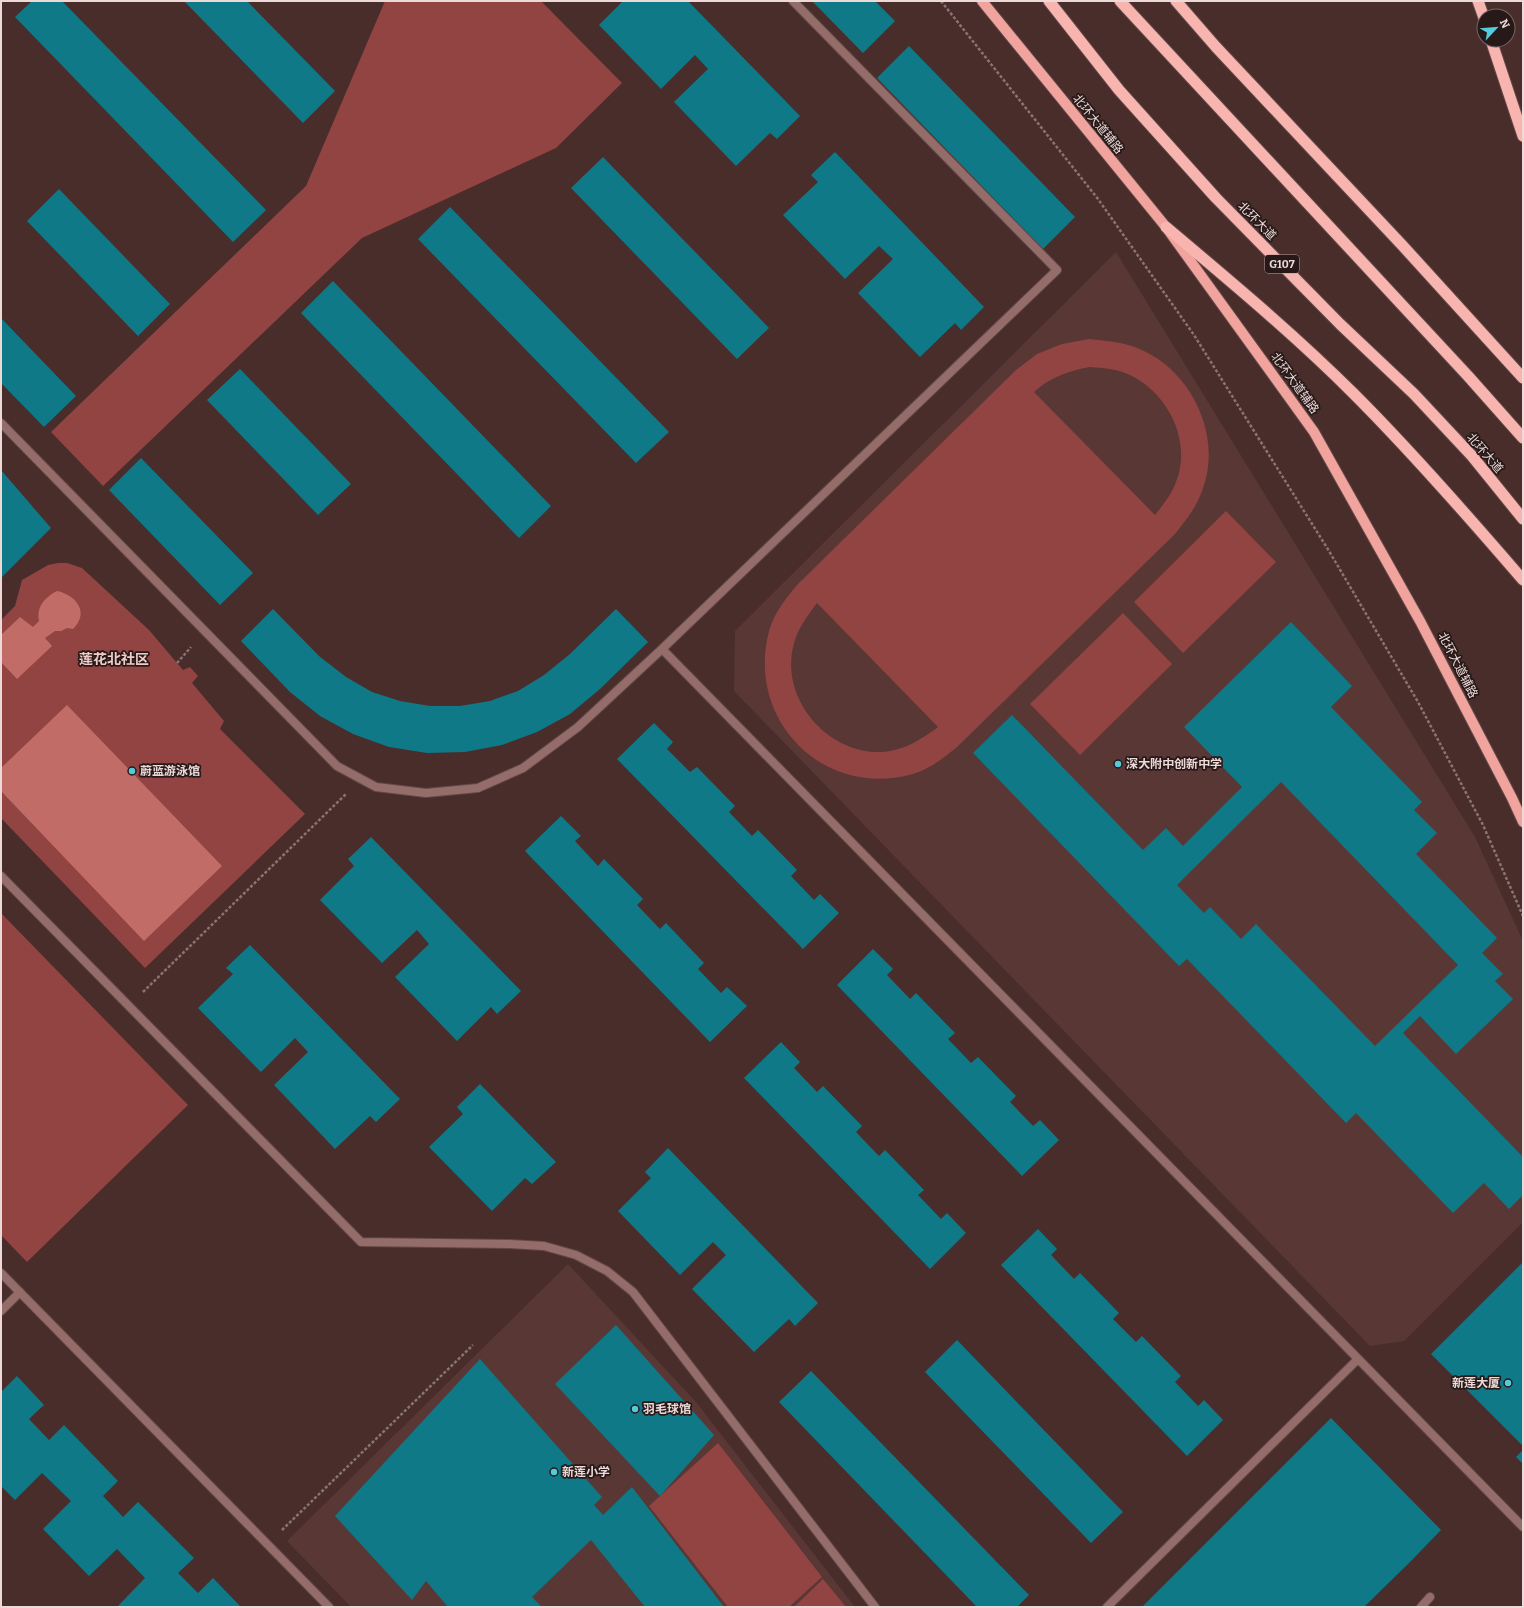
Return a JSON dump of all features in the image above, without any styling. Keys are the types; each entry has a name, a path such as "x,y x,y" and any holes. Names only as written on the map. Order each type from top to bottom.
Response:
{"highway":[{"name":"北环大道","path":"1049,1 1119,90 1216,198 1340,324 1414,394 1472,456 1523,519"},
{"path":"1120,1 1468,376 1523,438"},
{"path":"1176,1 1216,47 1402,245 1523,378"},
{"path":"1494,48 1523,136"},
{"path":"1166,227 1265,310 1353,393 1449,493 1523,580"}],"main road":[{"name":"北环大道辅路","path":"982,1 1166,227 1314,432 1420,621 1523,822"}],"street":[{"path":"1,423 337,766 376,787 426,793 478,788 523,768 572,731 662,649 1057,270 793,1"},
{"path":"662,649 1523,1527"},
{"path":"1,876 361,1242 510,1244 544,1246 576,1255 606,1271 633,1292 876,1607"},
{"path":"1,1273 329,1607"},
{"path":"1,1311 20,1292"},
{"path":"1107,1607 1358,1359"},
{"path":"1421,1607 1430,1597"}],"path":[{"path":"941,1 1098,199 1194,335 1329,551 1418,702 1483,825 1523,916"},
{"path":"129,1006 361,779"},
{"path":"267,1544 473,1345"}],"shaded area":[{"path":"385,1 541,1 622,83 556,148 362,238 103,486 51,432 306,186"},
{"name":"深大附中创新中学","path":"1116,252 1475,837 1523,941 1523,1222 1404,1341 1370,1346 734,691 735,631"},
{"path":"1089,339 1129,345 1160,360 1176,374 1189,391 1199,409 1206,429 1209,450 1208,471 1200,497 1194,508 1175,534 956,748 940,760 928,768 916,773 876,779 846,774 820,762 797,744 780,721 769,693 765,663 769,631 777,612 797,585 1016,370 1037,354 1062,344","holes":["1090,367 1117,370 1132,376 1145,384 1157,395 1174,421 1179,436 1181,451 1180,467 1172,491 1155,515 1034,392 1047,382 1060,375 1074,370","817,603 938,727 912,744 883,752 862,750 842,743 824,732 810,717 799,699 793,679 791,658 798,632 805,619"]},
{"path":"1226,511 1276,562 1183,653 1134,602"},
{"name":"蔚蓝游泳馆","path":"67,563 82,568 149,630 183,670 190,667 198,676 192,683 224,721 220,729 305,814 145,968 1,818 1,620 15,606 22,580 48,565"},
{"path":"57,591 70,596 75,600 80,611 78,623 73,629 67,628 61,631 55,631 45,638 52,646 17,679 1,662 1,635 20,617 33,627 39,621 38,616 42,603 45,599"},
{"path":"1123,613 1172,664 1080,755 1030,704"},
{"path":"67,705 222,866 144,941 1,791 1,768"},
{"path":"1,913 188,1105 27,1262 1,1235"},
{"name":"新莲小学","path":"568,1264 696,1402 855,1607 351,1607 287,1541"},
{"path":"718,1443 822,1577 789,1607 728,1607 649,1506"},
{"path":"823,1579 846,1607 794,1607"}],"building":[{"path":"32,1 62,1 266,210 233,242 15,17"},
{"path":"184,1 247,1 335,91 303,123"},
{"path":"623,1 688,1 800,116 777,139 770,133 736,166 674,102 708,69 695,55 661,89 599,25"},
{"path":"812,1 875,1 895,21 863,53"},
{"path":"909,46 1075,217 1043,249 877,78"},
{"path":"835,152 984,307 961,330 955,323 920,357 858,293 893,259 879,246 845,279 783,215 818,182 811,175"},
{"path":"603,157 769,328 737,359 571,188"},
{"path":"59,189 170,304 138,336 27,221"},
{"path":"450,207 669,432 636,463 418,239"},
{"path":"333,281 551,506 519,538 301,313"},
{"path":"1,318 76,396 44,427 1,383"},
{"path":"240,369 351,484 318,515 207,400"},
{"path":"141,458 253,573 220,605 109,490"},
{"path":"1,470 51,528 1,578"},
{"path":"273,609 319,656 346,677 372,692 400,701 430,706 460,706 490,701 518,691 544,675 570,654 616,609 648,642 600,689 570,714 537,732 502,745 465,752 427,753 389,747 353,734 320,716 290,692 241,641"},
{"path":"1291,622 1352,686 1331,707 1422,802 1414,810 1437,833 1416,854 1497,938 1482,953 1503,974 1495,981 1513,999 1456,1054 1420,1016 1403,1033 1523,1157 1523,1195 1509,1209 1484,1183 1453,1213 1356,1113 1346,1123 1187,959 1179,966 973,753 1012,715 1143,850 1166,828 1183,846 1242,787 1184,727","holes":["1281,782 1458,965 1375,1046 1256,924 1241,939 1210,907 1204,913 1177,885"]},
{"path":"654,723 673,742 667,749 690,772 697,767 735,806 729,812 752,836 758,830 797,870 791,876 814,900 820,894 839,913 803,949 617,759"},
{"path":"561,816 581,836 575,841 598,866 604,859 643,899 637,905 660,929 666,923 704,963 698,969 721,993 727,987 747,1006 710,1042 525,851"},
{"path":"371,837 521,991 497,1014 491,1007 457,1041 395,977 429,944 417,930 382,963 320,900 354,866 348,859"},
{"path":"250,945 400,1099 376,1122 370,1116 335,1149 274,1085 308,1052 295,1038 261,1072 198,1008 233,974 226,968"},
{"path":"873,949 893,969 887,975 910,999 916,993 955,1033 948,1039 971,1063 978,1057 1016,1096 1010,1102 1033,1126 1040,1120 1059,1140 1022,1176 837,985"},
{"path":"781,1042 800,1062 794,1068 817,1092 823,1086 862,1126 856,1132 879,1156 885,1150 924,1190 918,1195 941,1219 947,1213 966,1233 930,1269 744,1078"},
{"path":"480,1084 556,1162 532,1184 525,1178 492,1211 429,1147 463,1114 457,1107"},
{"path":"668,1148 818,1303 795,1326 789,1319 754,1352 692,1289 726,1255 713,1242 680,1275 618,1211 651,1178 645,1172"},
{"path":"1038,1229 1057,1249 1051,1255 1074,1279 1080,1273 1119,1313 1113,1319 1136,1342 1142,1336 1181,1376 1175,1382 1198,1406 1204,1400 1223,1420 1187,1456 1001,1265"},
{"path":"1523,1262 1523,1446 1431,1354"},
{"name":"羽毛球馆","path":"616,1325 714,1435 660,1496 555,1384"},
{"path":"957,1340 1123,1512 1091,1543 925,1372"},
{"path":"480,1359 602,1497 594,1505 603,1515 632,1487 724,1607 645,1607 591,1540 532,1597 542,1607 448,1607 426,1581 412,1600 335,1516"},
{"path":"811,1371 1029,1595 1017,1607 977,1607 779,1402"},
{"path":"17,1376 44,1405 29,1419 49,1440 64,1425 118,1481 103,1496 123,1517 138,1502 194,1558 178,1573 198,1593 213,1578 240,1606 239,1607 119,1607 118,1606 145,1578 117,1549 89,1576 43,1529 71,1501 42,1473 15,1500 1,1486 1,1392"},
{"path":"1331,1418 1441,1530 1409,1563 1364,1607 1142,1607"},
{"path":"1523,1450 1523,1464 1516,1457"}],"place":[{"name":"深大附中创新中学","path":"1118,764"},
{"name":"蔚蓝游泳馆","path":"132,771"},
{"name":"新莲大厦","path":"1508,1383"},
{"name":"羽毛球馆","path":"635,1409"},
{"name":"新莲小学","path":"554,1472"}],"district":[{"name":"莲花北社区","path":"114,659"}]}
